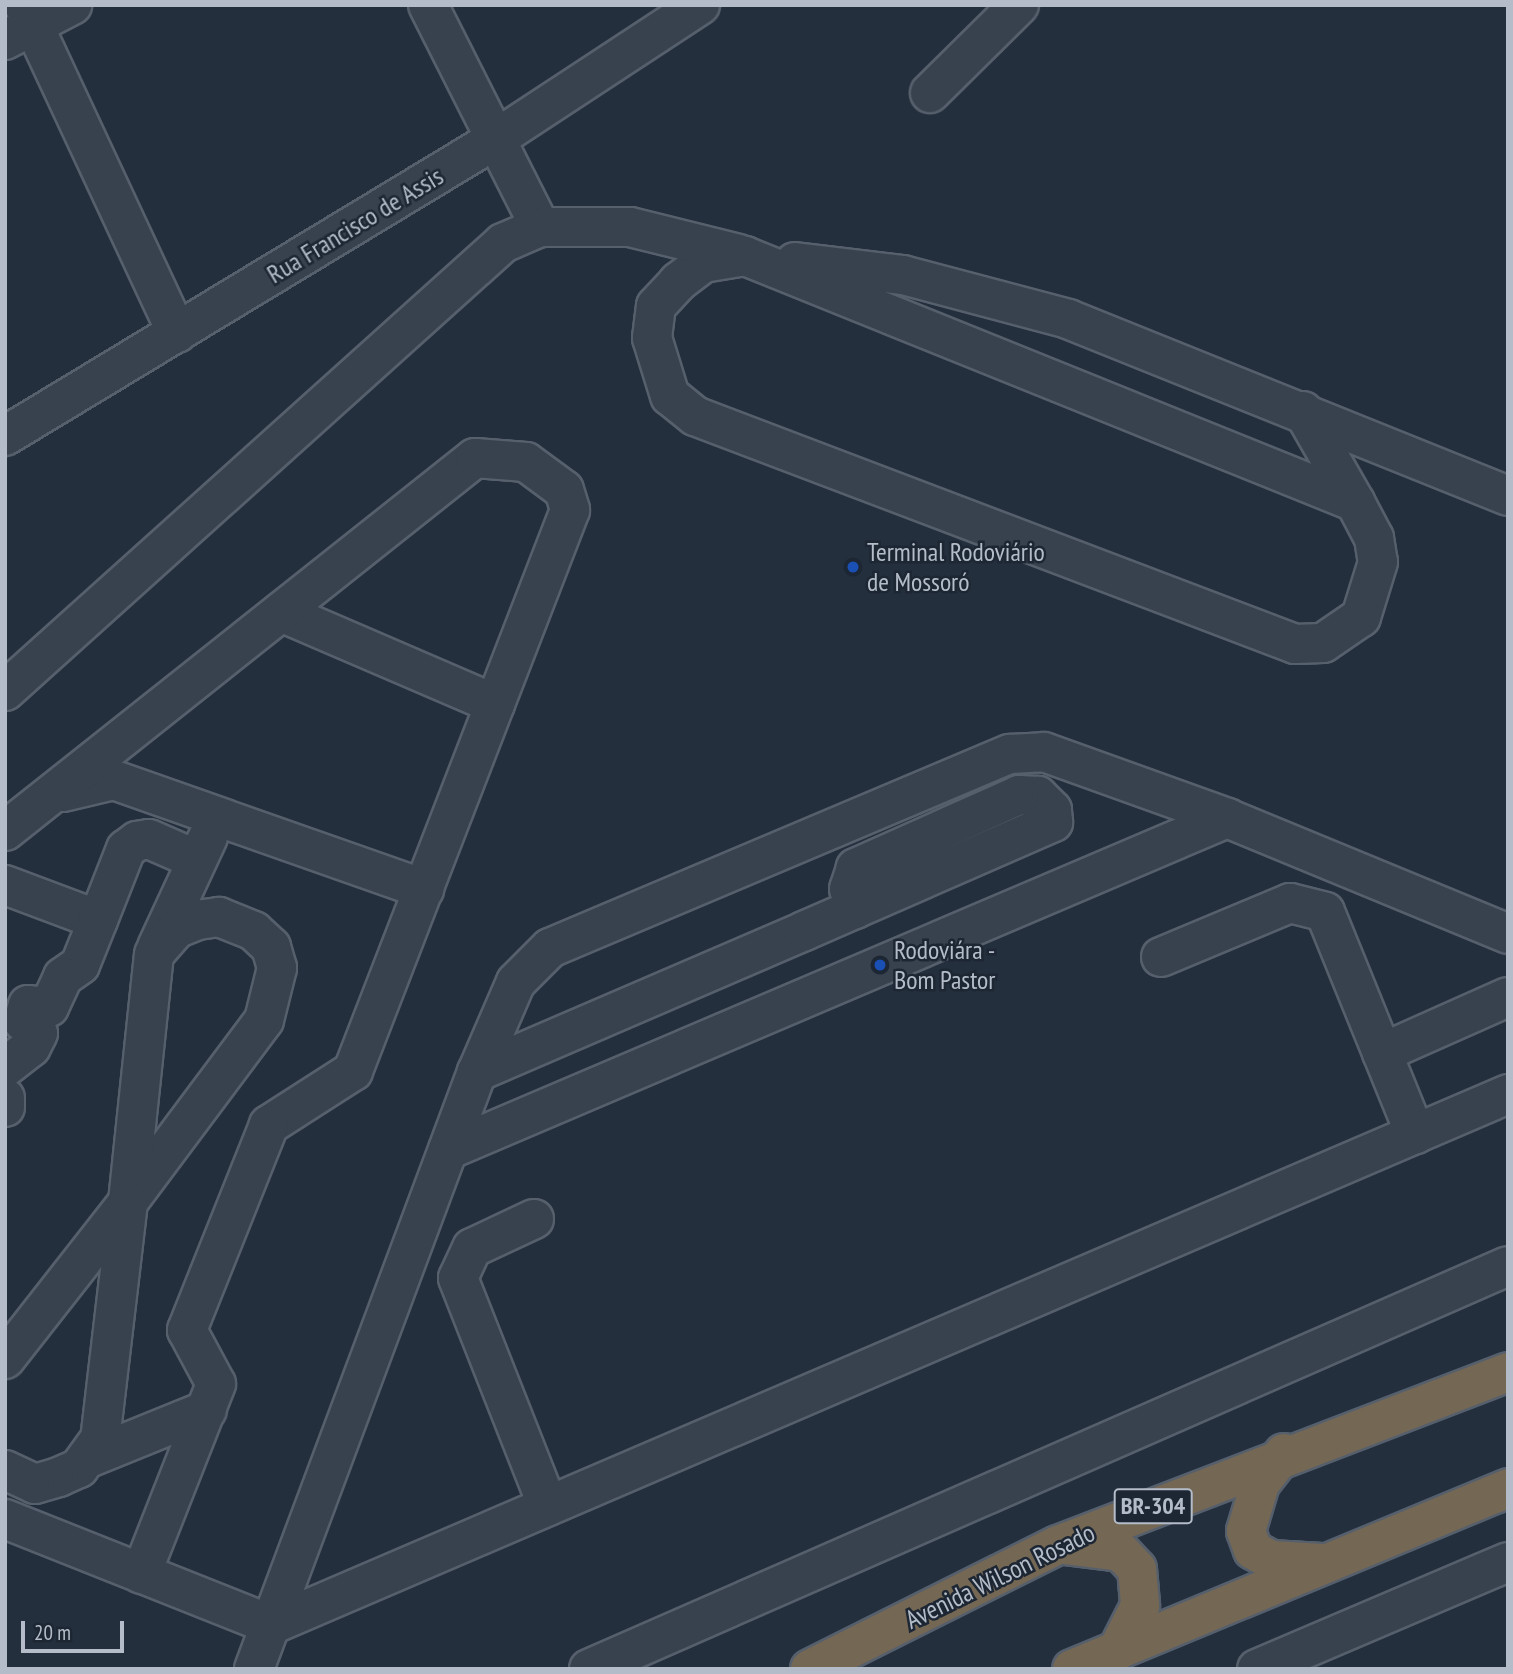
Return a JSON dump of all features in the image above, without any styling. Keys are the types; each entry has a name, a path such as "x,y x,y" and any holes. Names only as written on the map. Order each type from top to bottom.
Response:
{"highway":[{"name":"Avenida Wilson Rosado","path":"810,1669 1058,1545 1283,1454 1508,1372"},
{"path":"1283,1454 1248,1513 1253,1550 1271,1560 1335,1563"},
{"path":"1072,1669 1335,1563 1508,1488"},
{"path":"1058,1545 1098,1546 1121,1552 1137,1569 1139,1606 1117,1650"}],"street":[{"path":"72,5 21,24 177,333"},
{"path":"428,5 540,227"},
{"name":"Rua Francisco de Assis","path":"5,436 496,139 700,5"},
{"path":"930,93 1019,5"},
{"path":"5,691 503,243 540,227 630,228 745,256 903,275 982,292 1068,318 1508,496"},
{"path":"1303,411 1355,502 1374,538 1378,562 1361,617 1323,643 1295,644 695,416 670,396 657,369 652,338 656,306 703,263 745,256 1355,502"},
{"path":"5,831 475,458 526,462 552,477 570,510 353,1071 269,1125 187,1330 216,1384 141,1574"},
{"path":"281,612 495,704"},
{"path":"254,1669 477,1072 516,982 550,948 1010,754 1044,752 1227,818 1508,934"},
{"path":"51,795 114,780 424,889"},
{"path":"477,1072 855,909 1053,822 1052,810 1038,796 1019,794 856,869 849,889 855,909"},
{"path":"91,1457 102,1423 154,954 218,816"},
{"path":"448,1150 1227,818"},
{"path":"5,1107 7,1080 38,1033 23,1021 28,1005 48,1009 63,977 80,965 126,849 137,841 149,839 197,860"},
{"path":"5,885 98,920"},
{"path":"1161,957 1290,903 1311,904 1325,912 1415,1134"},
{"path":"5,1359 128,1202 264,1020 276,991 271,947 254,931 219,917 176,929 154,954"},
{"path":"1382,1053 1508,997"},
{"path":"5,1519 271,1625 1508,1094"},
{"path":"534,1219 472,1248 458,1278 548,1506"},
{"path":"589,1669 1508,1266"},
{"path":"5,1470 35,1484 79,1468 91,1457 207,1410"},
{"path":"1284,1663 1508,1562"}],"place":[{"name":"Terminal Rodoviário de Mossoró","path":"853,567"},
{"name":"Rodoviára - Bom Pastor","path":"880,965"}]}
